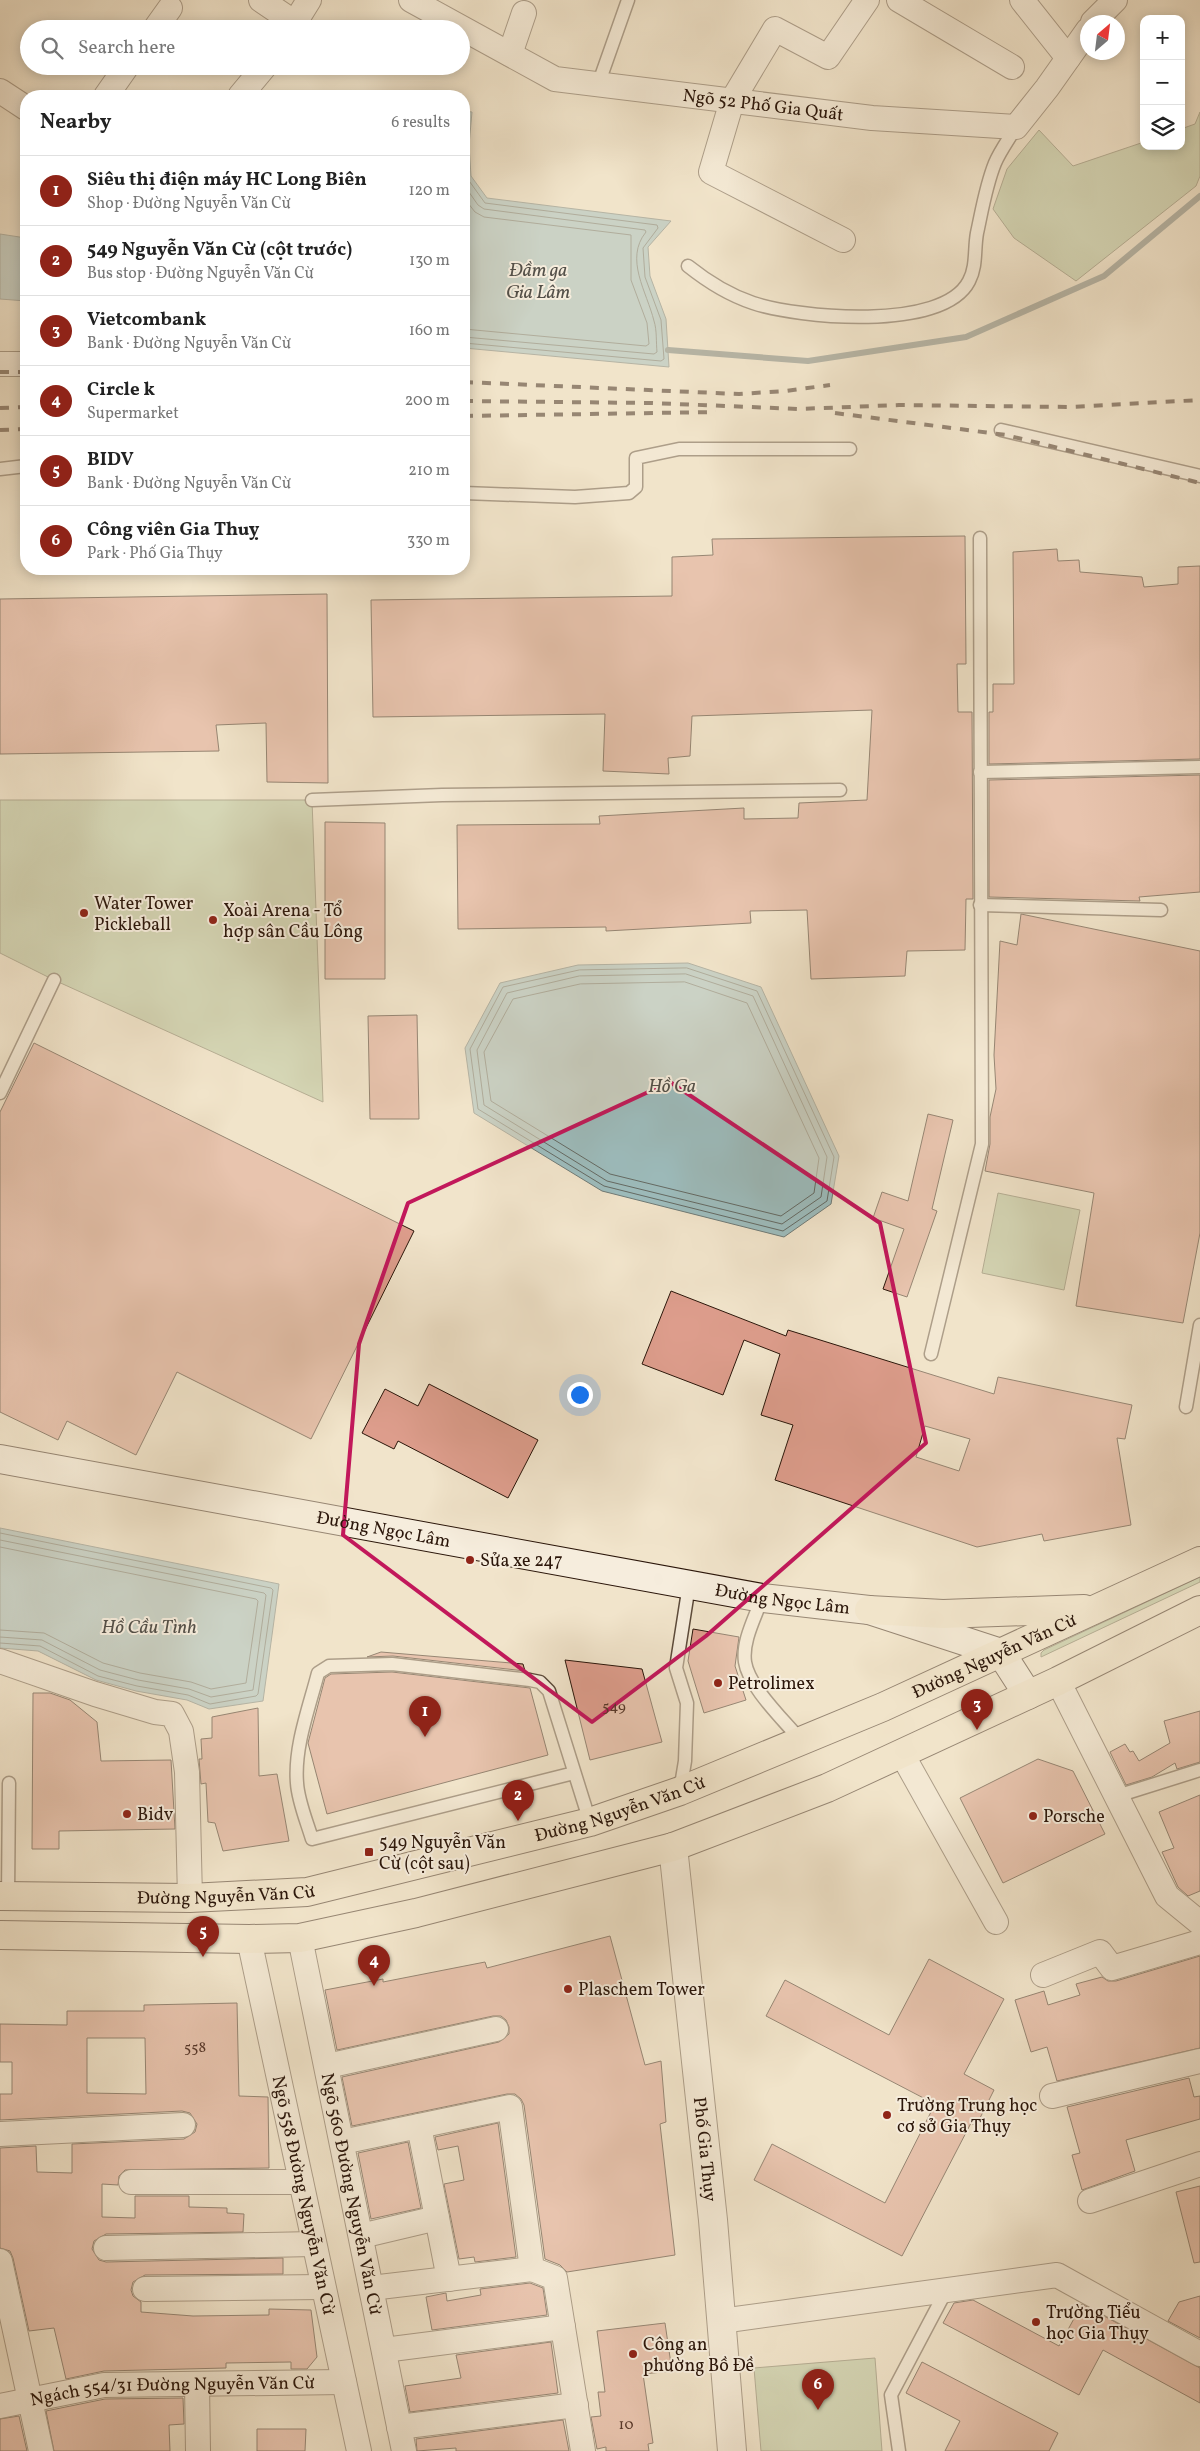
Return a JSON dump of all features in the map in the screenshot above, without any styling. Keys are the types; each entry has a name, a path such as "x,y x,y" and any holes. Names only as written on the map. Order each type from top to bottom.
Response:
{"main road":[{"name":"Đường Ngọc Lâm","path":"0,1459 762,1598 869,1610 1001,1653"},
{"name":"Đường Nguyễn Văn Cừ","path":"4,1896 190,1898 307,1892 590,1822 680,1791 884,1707 1200,1561"},
{"path":"869,1610 952,1614 1096,1609"},
{"path":"0,1935 249,1939 300,1938 474,1899 673,1847 827,1788 1058,1681 1200,1610"},
{"path":"1001,1653 1028,1695"},
{"name":"Phố Gia Thụy","path":"673,1847 721,2321 732,2451"}],"street":[{"path":"261,0 286,20"},
{"path":"297,20 309,0"},
{"name":"Ngõ 52 Phố Gia Quất","path":"411,0 448,20"},
{"path":"843,240 711,172 732,100 775,29 828,57 867,0"},
{"path":"899,0 1012,66"},
{"path":"1022,0 1068,58"},
{"path":"1100,15 1115,0"},
{"path":"161,20 170,8"},
{"path":"510,54 524,13"},
{"name":"Ngõ 52 Phố Gia Quất","path":"470,32 555,79 872,118 1016,127"},
{"path":"1016,127 1080,41"},
{"path":"110,90 121,75"},
{"path":"245,90 258,75"},
{"path":"0,91 20,104"},
{"path":"0,364 20,364"},
{"path":"0,1661 95,1694 156,1712 172,1714 181,1731 187,1772 190,1898"},
{"path":"1058,1681 1167,1896 1200,1923"},
{"path":"902,1754 996,1922"},
{"name":"Ngõ 560 Đường Nguyễn Văn Cừ","path":"300,1938 404,2451"},
{"name":"Ngõ 558 Đường Nguyễn Văn Cừ","path":"249,1939 359,2451"},
{"path":"1043,1975 1100,1952 1112,1968 1200,1942"},
{"path":"326,2066 496,2029"},
{"path":"1052,2096 1200,2061"},
{"path":"342,2142 510,2107 532,2270"},
{"path":"0,2134 183,2126"},
{"path":"419,2126 449,2279"},
{"path":"1090,2201 1200,2164"},
{"path":"130,2182 301,2182"},
{"path":"361,2236 437,2218"},
{"path":"106,2248 314,2244"},
{"path":"0,2261 6,2322 29,2400 41,2451"},
{"path":"371,2288 532,2270 555,2278 584,2451"},
{"path":"721,2321 1056,2275 1200,2354"},
{"path":"145,2289 324,2287"},
{"path":"384,2350 563,2327"},
{"name":"Ngách 554/31 Đường Nguyễn Văn Cừ","path":"0,2406 104,2385 344,2382"},
{"path":"197,2384 198,2451"},
{"path":"399,2427 576,2405"}],"lane":[{"path":"598,85 628,0"},
{"path":"688,266 712,285 753,303 791,312 831,317 880,317 902,314 944,302 959,294 969,282 974,266 976,240 982,208 995,163 1016,127"},
{"path":"1001,430 1200,476"},
{"path":"470,493 575,497 630,493 636,487 636,458 679,449 850,449"},
{"path":"0,469 20,467"},
{"path":"931,1354 982,1144 980,538"},
{"path":"980,772 1200,767"},
{"path":"312,800 442,795 840,790"},
{"path":"980,905 1162,910"},
{"path":"0,1093 54,980"},
{"path":"1186,1407 1200,1325"},
{"path":"680,1791 685,1760 688,1703 676,1668 689,1585"},
{"path":"762,1598 749,1632 745,1662 760,1691 802,1742"},
{"path":"574,1772 312,1839 297,1784 299,1750 318,1673 329,1666 401,1665 540,1682 549,1691 590,1822"},
{"path":"1116,1796 1200,1770"},
{"path":"4,1896 4,1826 9,1783"},
{"path":"899,2451 891,2395 947,2289"}],"highlighted area":[{"path":"670,1082 880,1223 926,1443 706,1636 592,1722 343,1535 359,1344 408,1203"}],"green space":[{"path":"1200,112 1200,176 1196,186 1076,281 1014,238 993,209 1007,169 1039,130 1073,166 1140,143 1140,150 1185,150 1185,128 1195,124"},
{"path":"0,800 312,800 323,1102 54,980 0,953"},
{"path":"998,1193 1080,1210 1064,1290 982,1273"},
{"path":"1200,1577 1200,1582 1041,1657 1041,1653 1044,1650"},
{"path":"875,2358 882,2451 761,2451 754,2368"}],"water":[{"name":"Đầm ga Gia Lâm","path":"470,112 472,112 470,134"},
{"name":"Đầm ga Gia Lâm","path":"470,160 471,176 487,198 671,221 648,247 650,276 666,319 669,367 470,349"},
{"path":"0,234 20,237 20,301 0,299"},
{"name":"Hồ Ga","path":"688,963 761,987 839,1156 831,1204 784,1237 602,1191 474,1113 465,1048 500,983 578,965"},
{"name":"Hồ Cầu Tình","path":"0,1528 279,1584 263,1701 209,1709 187,1700 136,1691 96,1680 38,1651 0,1648"}],"building":[{"path":"965,536 966,664 957,664 958,712 972,712 973,899 966,899 965,950 907,951 905,976 811,979 807,910 750,911 751,923 606,931 606,927 458,929 457,825 600,824 599,816 744,808 744,819 798,818 799,803 867,800 872,710 692,716 690,756 668,758 669,774 603,771 605,714 373,717 371,600 672,596 672,557 713,555 712,539"},
{"path":"1057,549 1058,561 1079,560 1080,572 1142,577 1144,587 1178,584 1178,567 1200,566 1200,759 989,764 989,712 993,712 993,684 1014,684 1013,552"},
{"path":"327,594 328,783 267,782 266,723 216,725 219,751 0,754 0,599"},
{"path":"1200,775 1200,892 1139,897 1140,901 989,897 989,780"},
{"path":"325,822 385,823 385,979 325,979"},
{"path":"1021,914 1200,951 1200,1233 1183,1323 1076,1306 1094,1193 985,1171 990,1144 990,1117 996,1089 994,1055 1000,941 1017,945"},
{"path":"417,1015 419,1119 370,1119 368,1016"},
{"path":"34,1043 414,1231 311,1439 177,1372 136,1455 67,1421 58,1440 0,1412 0,1112"},
{"path":"928,1114 953,1120 932,1209 937,1211 907,1297 883,1289 904,1229 873,1218 882,1192 908,1201"},
{"path":"671,1291 786,1336 788,1330 994,1394 998,1377 1132,1405 1125,1439 1117,1438 1131,1525 1044,1541 1042,1534 977,1547 775,1480 793,1425 761,1415 780,1354 744,1340 723,1395 642,1364","holes":["925,1426 970,1439 959,1471 916,1457"]},
{"path":"429,1384 538,1440 508,1498 398,1441 394,1449 362,1433 385,1389 418,1406"},
{"name":"Petrolimex","path":"693,1629 739,1637 735,1666 746,1700 704,1713 688,1661"},
{"path":"381,1652 523,1664 525,1671 393,1656 367,1657"},
{"path":"565,1660 642,1669 662,1742 590,1760"},
{"path":"392,1672 530,1688 548,1755 327,1814 308,1743 325,1678 331,1674"},
{"path":"33,1693 50,1693 70,1700 97,1722 101,1761 171,1760 175,1829 59,1831 59,1849 32,1849"},
{"path":"258,1708 259,1776 277,1774 289,1841 223,1851 215,1823 208,1822 206,1783 201,1784 199,1759 202,1759 201,1739 212,1738 212,1717"},
{"path":"1200,1711 1200,1762 1177,1769 1175,1763 1152,1777 1126,1785 1110,1752 1125,1744 1130,1752 1133,1751 1139,1761 1170,1743 1164,1721"},
{"name":"Porsche","path":"1038,1759 1073,1771 1105,1834 1003,1883 960,1798"},
{"path":"1200,1795 1200,1891 1188,1896 1178,1887 1162,1852 1174,1848 1159,1812"},
{"path":"610,1936 645,2065 661,2061 666,2122 660,2124 675,2255 567,2272 560,2265 545,2259 524,2105 515,2094 507,2094 352,2126 342,2077 499,2042 509,2034 506,2020 501,2016 493,2016 337,2050 325,1990 383,1979 383,1982 485,1962 487,1968"},
{"path":"1200,1956 1200,2048 1057,2081 1047,2047 1031,2052 1015,2000 1044,1991 1048,2005 1080,1995 1076,1984 1102,1977 1108,1981 1116,1981"},
{"path":"929,1959 1004,1999 964,2074 994,2090 976,2126 971,2123 902,2256 754,2180 772,2144 885,2203 935,2104 766,2016 785,1980 889,2035"},
{"path":"237,2003 239,2096 268,2097 269,2168 125,2170 119,2176 118,2185 102,2184 102,2217 135,2218 135,2196 189,2196 189,2207 227,2208 227,2213 244,2214 243,2232 106,2234 94,2241 92,2249 99,2260 106,2262 283,2258 283,2274 145,2275 133,2282 131,2290 133,2296 141,2302 141,2312 193,2316 269,2315 269,2309 311,2310 317,2357 307,2369 291,2369 291,2362 226,2363 226,2368 104,2371 66,2379 54,2328 29,2331 13,2258 10,2251 0,2248 0,2148 36,2146 37,2172 72,2173 72,2144 184,2139 195,2132 197,2124 190,2113 182,2111 0,2120 0,2094 12,2094 12,2062 0,2062 0,2024 67,2025 67,2011 144,2011 144,2005","holes":["87,2038 145,2038 146,2094 87,2093"]},
{"path":"1189,2078 1194,2097 1200,2096 1200,2119 1126,2140 1135,2171 1082,2190 1072,2155 1080,2153 1067,2107"},
{"path":"498,2123 516,2257 475,2262 474,2257 459,2259 444,2184 464,2180 458,2146 438,2150 435,2137"},
{"path":"408,2142 421,2208 371,2219 358,2153"},
{"path":"1200,2186 1200,2262 1194,2263 1176,2192"},
{"path":"530,2283 543,2288 547,2315 432,2330 426,2297 446,2293 447,2301 481,2295 480,2289"},
{"path":"1200,2296 1200,2338 1168,2321 1179,2302"},
{"path":"973,2300 1059,2346 1082,2304 1200,2368 1200,2403 1103,2350 1079,2395 943,2323 954,2303"},
{"path":"665,2323 672,2371 643,2374 653,2443 648,2444 649,2451 606,2451 606,2447 597,2449 591,2417 601,2416 598,2392 605,2392 597,2331"},
{"path":"551,2342 558,2393 410,2412 405,2386 461,2378 456,2355"},
{"path":"922,2362 1058,2433 1049,2451 945,2451 960,2421 906,2393"},
{"path":"183,2398 184,2424 169,2425 170,2451 54,2451 46,2411 105,2399"},
{"path":"19,2416 27,2451 0,2451 0,2419"},
{"path":"563,2420 569,2451 456,2451 456,2448 417,2451 416,2439"},
{"path":"257,2429 306,2429 305,2451 257,2451"}],"waterway":[{"path":"668,350 808,361 966,337 1104,276 1200,196"}],"railway":[{"path":"0,372 20,372"},
{"path":"470,382 739,394 786,391 830,385"},
{"path":"470,401 652,403 799,409 899,405 1069,407 1200,400"},
{"path":"0,408 20,407"},
{"path":"470,416 716,412"},
{"path":"835,413 1006,435 1200,483"},
{"path":"0,430 20,429"}],"place":[{"name":"Water Tower Pickleball","path":"84,913"},
{"name":"Xoài Arena - Tổ hợp sân Cầu Lông","path":"213,920"},
{"name":"Sửa xe 247","path":"470,1560"},
{"name":"Petrolimex","path":"718,1683"},
{"name":"Vietcombank","path":"977,1730"},
{"name":"Siêu thị điện máy HC Long Biên","path":"425,1737"},
{"name":"Bidv","path":"127,1814"},
{"name":"Porsche","path":"1033,1816"},
{"name":"549 Nguyễn Văn Cừ (cột trước)","path":"518,1821"},
{"name":"549 Nguyễn Văn Cừ (cột sau)","path":"369,1852"},
{"name":"BIDV","path":"203,1957"},
{"name":"Circle k","path":"374,1986"},
{"name":"Plaschem Tower","path":"568,1989"},
{"name":"Trường Trung học cơ sở Gia Thụy","path":"887,2115"},
{"name":"Trường Tiểu học Gia Thụy","path":"1036,2322"},
{"name":"Công an phường Bồ Đề","path":"633,2354"},
{"name":"Công viên Gia Thuỵ","path":"818,2410"}]}
